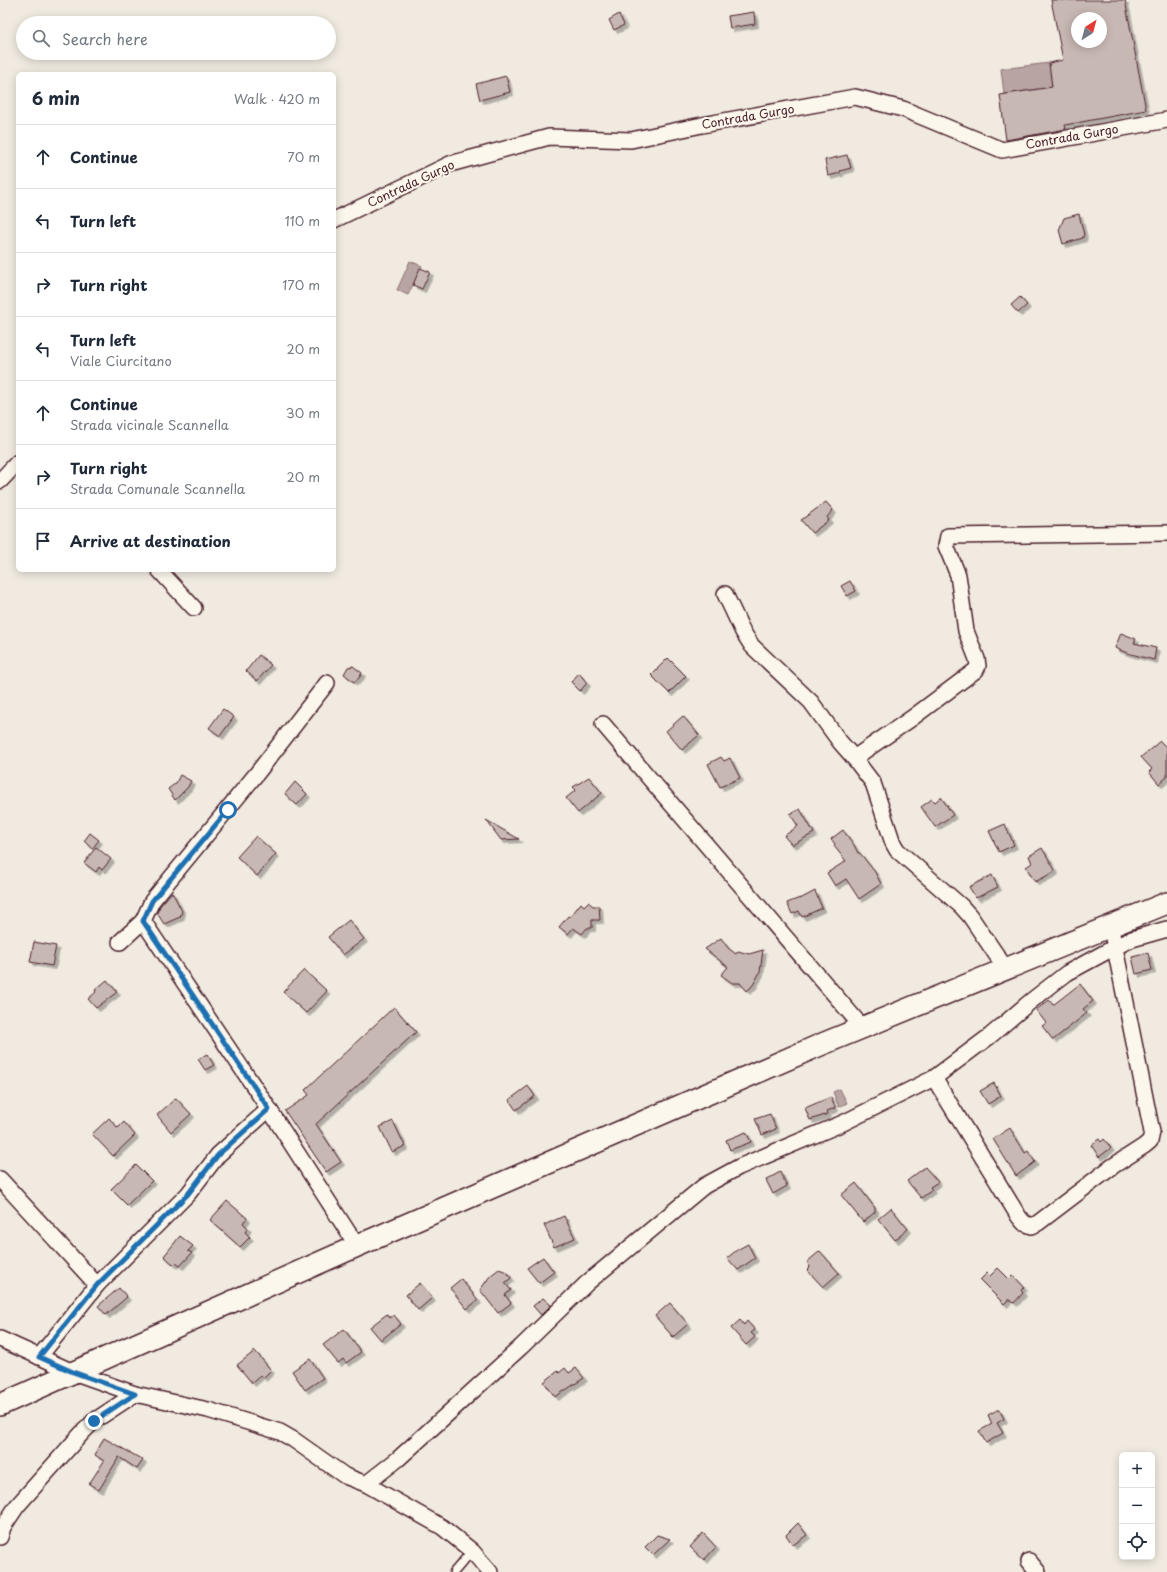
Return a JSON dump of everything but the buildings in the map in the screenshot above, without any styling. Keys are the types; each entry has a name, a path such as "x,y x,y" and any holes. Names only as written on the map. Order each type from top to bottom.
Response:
{"main road":[{"path":"0,1405 357,1246 812,1048 1167,903"}],"street":[{"name":"Contrada Gurgo","path":"336,219 450,164 549,136 630,140 702,125 855,97 903,109 1002,150 1167,120"},
{"path":"0,481 16,464"},
{"path":"854,758 919,713 976,670 978,666 977,659 966,631 958,575 946,546 948,536 1167,533"},
{"path":"161,572 194,608"},
{"path":"725,594 743,632 752,646 811,702 840,742 873,783 893,843 897,850 970,916 1006,969"},
{"path":"120,942 143,921 152,901 258,772 327,683"},
{"path":"603,724 726,870 863,1028"},
{"path":"143,921 269,1109 357,1246"},
{"path":"934,1078 1019,1217 1024,1223 1032,1226 1113,1166 1150,1141 1152,1132 1115,947 1109,926"},
{"path":"366,1484 398,1459 521,1347 587,1283 704,1186 739,1167 843,1123 934,1078 990,1036 1067,973 1132,939 1167,929"},
{"path":"39,1357 97,1285 188,1194 218,1155 269,1109"},
{"path":"0,1180 97,1285"},
{"path":"0,1339 73,1372 135,1394 208,1410 280,1432 294,1440 345,1476 366,1484 442,1527 472,1551 490,1572"},
{"path":"0,1537 3,1527 17,1506 82,1433 94,1421 135,1394"}],"lane":[{"path":"454,1572 472,1551"}],"shaded area":[{"path":"1049,63 1052,87 1004,94 1001,69"},
{"path":"410,261 422,266 408,295 397,290"},
{"path":"840,1089 847,1103 839,1107 833,1092"}],"route":[{"path":"94,1421 135,1394 73,1372 39,1357 97,1285 188,1194 218,1155 269,1109 143,921 152,901 228,810"}]}
